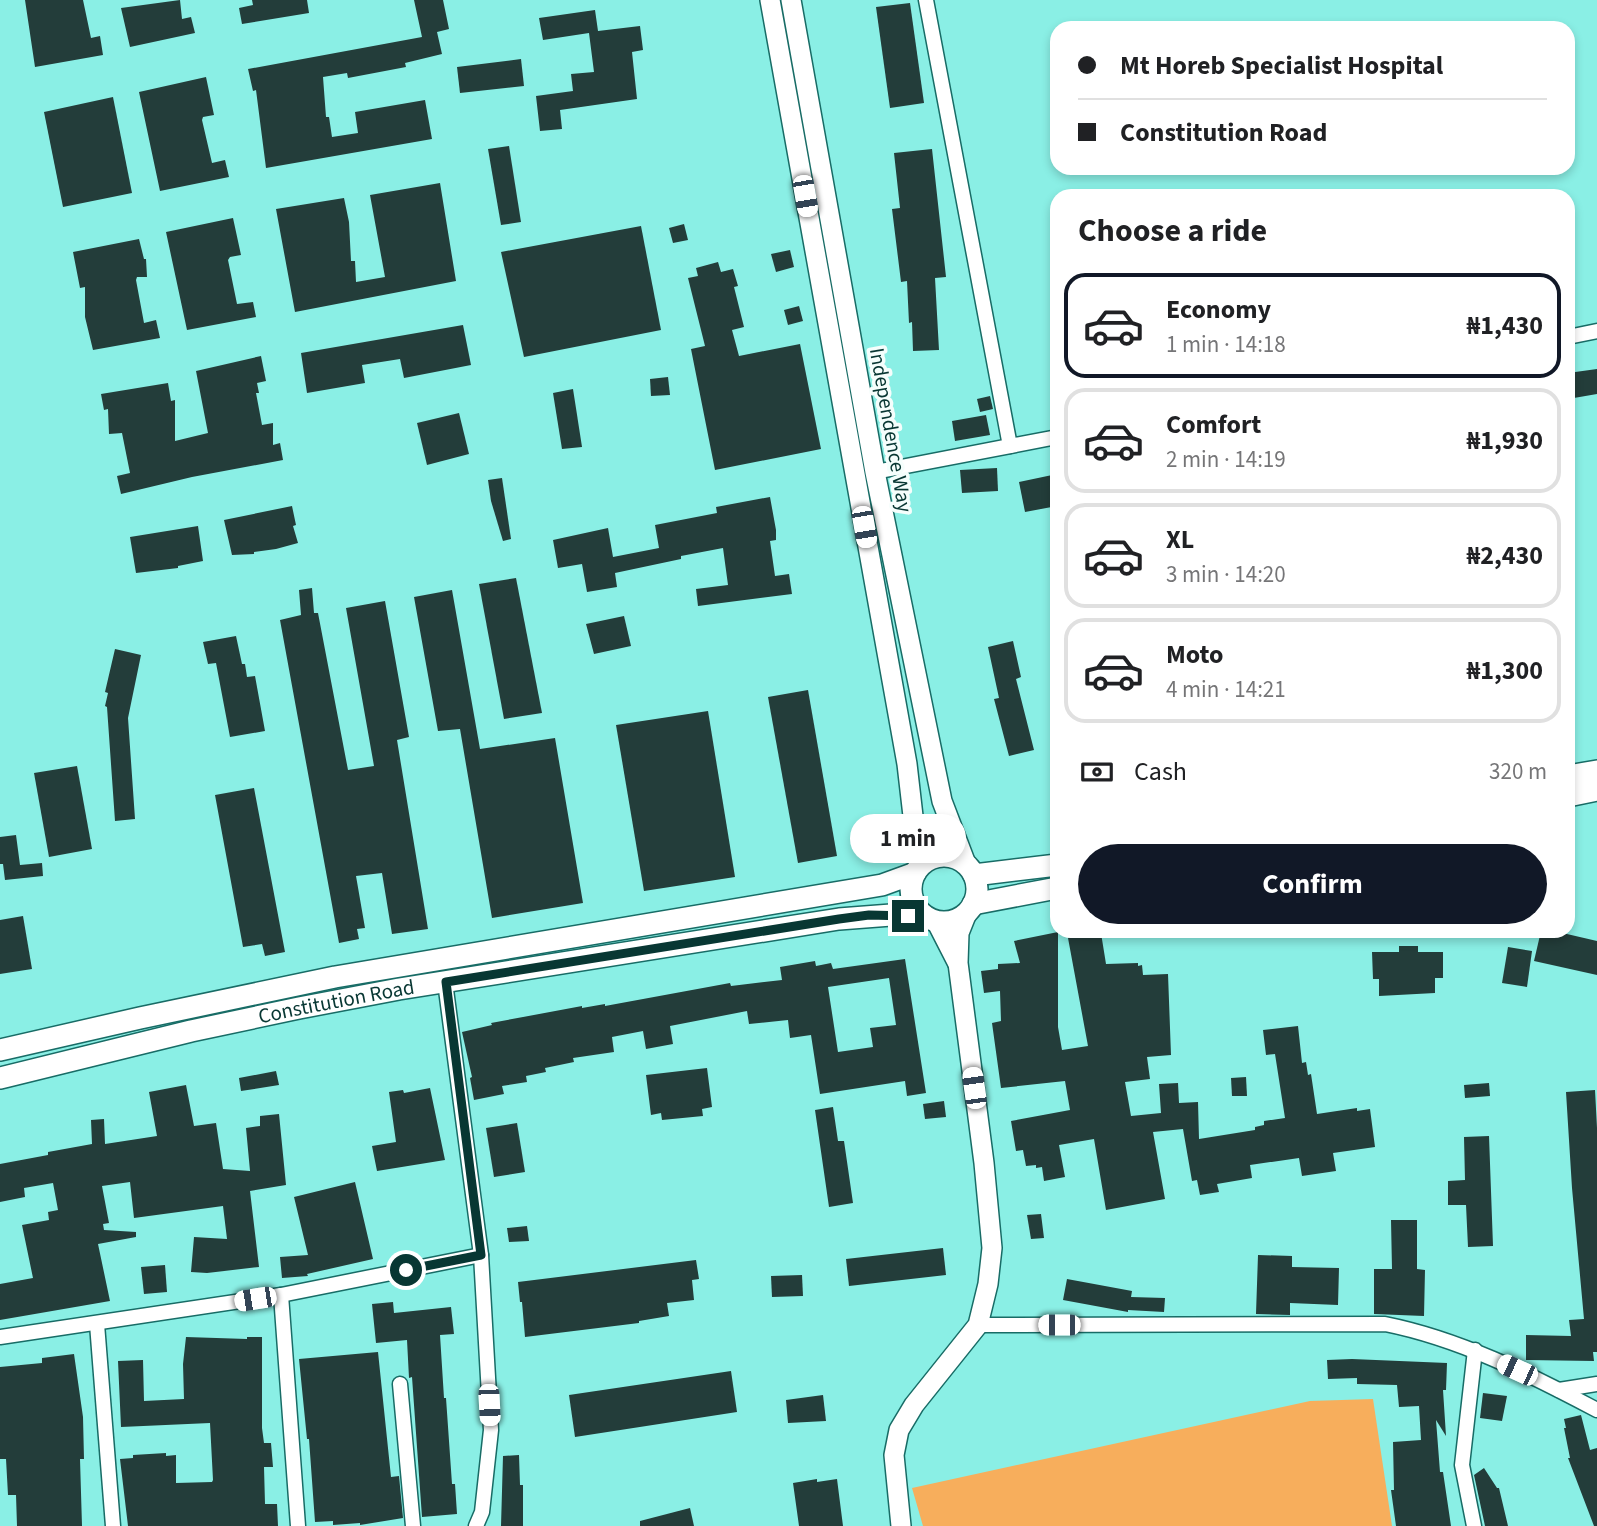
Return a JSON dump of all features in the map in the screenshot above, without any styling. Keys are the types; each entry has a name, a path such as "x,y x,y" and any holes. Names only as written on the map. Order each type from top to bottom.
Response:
{"main road":[{"name":"Independence Way","path":"770,0 907,764 917,871"},
{"name":"Independence Way","path":"791,0 875,472 942,801 970,869"},
{"path":"1575,775 1597,771"},
{"path":"1575,795 1597,790"},
{"path":"958,963 931,919 919,910 911,892 917,871 929,860 941,856 954,858 970,869 1050,865"},
{"path":"901,1526 894,1455 899,1430 914,1405 978,1325 988,1284 992,1248 984,1163 958,963 959,933 977,895 970,869"},
{"name":"Constitution Road","path":"0,1050 178,1009 335,978 882,885 917,871"},
{"path":"931,919 947,922 958,919 970,909 1050,890"},
{"name":"Constitution Road","path":"0,1078 272,1014 446,982 849,918 891,915 931,919"}],"street":[{"path":"926,0 1010,446"},
{"path":"1575,336 1597,331"},
{"path":"875,472 1050,438"},
{"path":"446,982 481,1255 491,1430 482,1512 476,1526"},
{"path":"0,1337 281,1295 481,1255"},
{"path":"281,1295 298,1526"},
{"path":"97,1324 113,1526"},
{"path":"978,1325 1385,1324 1424,1332 1475,1350 1597,1410"},
{"path":"1474,1526 1462,1465 1475,1350"},
{"path":"400,1384 413,1526"},
{"path":"1559,1390 1597,1384"}],"shaded area":[{"path":"1373,1399 1392,1526 923,1526 912,1488 1310,1401"}],"building":[{"path":"25,0 83,0 91,38 100,36 103,55 35,67"},
{"path":"180,0 182,19 191,17 195,33 130,47 121,8"},
{"path":"252,0 307,0 309,13 242,24 239,8 253,5"},
{"path":"414,0 443,0 449,29 437,32 442,54 405,63 406,67 348,78 347,73 323,77 326,117 329,117 332,137 358,133 355,112 425,100 432,139 266,168 256,90 253,91 248,69 422,37"},
{"path":"910,3 924,103 890,108 876,7"},
{"path":"595,10 598,31 640,26 643,50 632,52 637,99 560,110 562,129 540,131 536,96 573,91 571,74 594,72 589,33 543,40 539,18"},
{"path":"521,59 524,86 460,93 457,67"},
{"path":"206,77 214,115 203,117 202,120 212,163 225,160 229,177 160,191 139,92"},
{"path":"113,97 132,193 63,207 44,112"},
{"path":"509,146 521,222 501,225 488,149"},
{"path":"932,149 946,277 935,278 939,350 913,351 907,281 901,282 892,209 900,208 894,153"},
{"path":"440,183 456,281 295,312 276,209 344,198 356,282 385,277 370,195"},
{"path":"233,218 241,255 228,260 237,304 253,302 256,317 187,330 166,232"},
{"path":"684,224 688,240 673,243 669,228"},
{"path":"641,226 661,330 524,357 501,252"},
{"path":"139,239 146,259 147,277 137,277 136,280 144,323 156,320 160,338 93,350 85,317 85,287 80,288 73,252"},
{"path":"790,250 794,267 776,272 771,254"},
{"path":"718,262 721,272 733,269 738,286 734,287 744,327 732,330 739,356 800,344 821,449 715,470 691,349 705,346 688,278 698,276 696,268"},
{"path":"799,306 803,321 788,325 784,310"},
{"path":"463,325 471,365 404,378 400,359 362,365 365,383 307,393 301,353"},
{"path":"261,356 266,381 257,383 259,393 256,393 262,425 273,423 273,445 280,443 283,460 121,494 117,476 130,473 122,433 109,434 108,409 104,410 101,394 168,383 171,401 175,400 175,441 208,433 196,371"},
{"path":"1597,369 1597,394 1575,398 1575,372"},
{"path":"668,377 670,395 651,396 650,379"},
{"path":"573,389 582,447 562,449 553,393"},
{"path":"990,396 993,409 980,412 977,399"},
{"path":"459,413 469,454 427,465 417,423"},
{"path":"986,415 990,435 955,441 952,421"},
{"path":"997,468 998,491 962,493 960,470"},
{"path":"1050,475 1050,507 1025,512 1019,482"},
{"path":"502,478 511,539 503,541 491,501 488,480"},
{"path":"770,497 776,530 776,540 770,541 775,576 789,574 792,594 698,606 696,589 728,585 723,548 615,573 617,587 587,592 582,564 558,568 553,540 608,528 613,557 659,548 655,525 717,513 716,507"},
{"path":"292,506 296,525 293,526 298,543 254,554 232,555 224,520"},
{"path":"198,526 203,561 178,568 136,573 130,537"},
{"path":"516,578 542,713 504,719 479,584"},
{"path":"312,588 314,613 318,613 348,770 374,766 346,608 385,601 409,737 397,740 428,929 392,934 382,873 356,876 365,928 357,929 359,939 339,943 280,620 301,615 299,590"},
{"path":"452,590 480,749 555,738 583,903 492,918 460,729 438,731 414,597"},
{"path":"624,616 631,646 594,654 586,624"},
{"path":"236,636 247,677 255,676 265,731 230,737 216,663 208,664 203,642"},
{"path":"1013,641 1021,677 1016,679 1034,750 1009,756 994,699 999,698 988,647"},
{"path":"115,649 141,655 128,718 135,819 115,821 105,706 108,693 105,692"},
{"path":"808,690 837,856 798,863 768,697"},
{"path":"708,711 735,877 644,891 616,725"},
{"path":"77,766 92,849 49,857 34,773"},
{"path":"254,788 285,952 265,956 262,944 243,947 215,795"},
{"path":"16,835 20,865 42,863 43,876 5,880 3,864 0,864 0,837"},
{"path":"23,916 32,969 0,974 0,920"},
{"path":"1050,934 1050,938 1058,938 1058,1027 1062,1050 1088,1046 1068,938 1102,938 1106,964 1138,963 1138,966 1142,965 1143,975 1168,974 1171,1055 1147,1057 1150,1079 1125,1082 1131,1116 1161,1113 1159,1084 1178,1083 1179,1103 1198,1102 1199,1139 1255,1130 1255,1127 1264,1125 1264,1121 1285,1118 1275,1054 1266,1055 1263,1030 1298,1026 1302,1063 1306,1062 1308,1075 1311,1074 1317,1114 1357,1108 1357,1111 1370,1109 1375,1147 1333,1153 1336,1171 1302,1176 1299,1158 1250,1165 1252,1178 1217,1184 1219,1192 1200,1195 1197,1180 1192,1181 1183,1129 1153,1132 1165,1199 1106,1210 1094,1139 1059,1145 1065,1177 1044,1181 1042,1167 1026,1166 1023,1150 1016,1151 1011,1121 1070,1110 1065,1081 1001,1088 992,1023 1001,1021 1000,991 984,993 981,971 998,969 998,964 1020,963 1014,941"},
{"path":"1575,936 1597,941 1597,975 1534,961 1539,938 1575,938"},
{"path":"1399,946 1418,946 1418,952 1443,952 1443,978 1435,978 1435,993 1379,996 1379,979 1373,979 1372,952 1399,952"},
{"path":"1508,947 1532,951 1527,987 1502,983"},
{"path":"905,959 926,1093 907,1096 905,1081 820,1094 811,1035 790,1038 788,1020 749,1024 747,1011 670,1026 673,1044 646,1049 643,1031 612,1037 614,1052 573,1058 574,1062 545,1068 546,1072 526,1076 527,1082 502,1086 504,1094 474,1100 462,1032 492,1025 491,1023 582,1006 605,1006 730,983 731,986 782,980 780,967 815,961 816,966 831,963 833,969","holes":["889,978 896,1025 870,1028 873,1047 838,1052 828,987"]},
{"path":"707,1068 712,1107 702,1109 703,1116 662,1120 661,1113 651,1115 646,1075"},
{"path":"276,1071 279,1085 241,1091 239,1078"},
{"path":"1246,1077 1247,1096 1232,1096 1231,1078"},
{"path":"1489,1083 1490,1096 1465,1098 1464,1085"},
{"path":"186,1085 194,1126 216,1123 223,1169 250,1171 246,1128 260,1126 260,1116 279,1114 286,1185 250,1191 259,1267 207,1273 191,1272 194,1237 227,1239 223,1206 134,1218 130,1182 102,1186 109,1223 103,1224 104,1230 136,1232 136,1237 98,1244 110,1301 0,1320 0,1284 33,1278 22,1225 49,1220 48,1212 58,1210 53,1183 24,1188 25,1197 0,1202 0,1164 92,1144 91,1120 104,1119 105,1144 157,1136 149,1092"},
{"path":"430,1088 445,1160 377,1171 372,1146 396,1142 389,1092 403,1090 404,1093"},
{"path":"1595,1090 1597,1352 1593,1352 1594,1361 1526,1360 1526,1335 1571,1336 1569,1320 1584,1319 1566,1092"},
{"path":"944,1101 946,1117 925,1119 923,1104"},
{"path":"833,1107 838,1141 844,1141 853,1203 829,1207 815,1110"},
{"path":"517,1123 525,1172 494,1177 486,1128"},
{"path":"1489,1136 1493,1246 1468,1247 1466,1205 1448,1205 1448,1181 1465,1180 1464,1137"},
{"path":"355,1182 373,1259 307,1274 308,1276 282,1278 280,1257 308,1255 294,1197"},
{"path":"1041,1214 1044,1238 1031,1239 1027,1215"},
{"path":"1391,1220 1417,1220 1417,1269 1425,1270 1424,1316 1374,1314 1374,1269 1392,1269"},
{"path":"527,1226 529,1241 509,1242 507,1228"},
{"path":"943,1248 946,1275 849,1286 846,1259"},
{"path":"1258,1255 1292,1256 1292,1267 1339,1268 1338,1305 1290,1303 1290,1315 1256,1314"},
{"path":"696,1260 699,1279 692,1280 694,1300 667,1303 669,1316 639,1323 525,1337 518,1282"},
{"path":"165,1265 167,1292 144,1294 141,1267"},
{"path":"802,1275 803,1296 772,1297 771,1276"},
{"path":"1067,1279 1132,1291 1131,1297 1165,1298 1164,1312 1128,1312 1063,1300"},
{"path":"393,1302 394,1313 451,1307 454,1334 440,1335 452,1484 455,1484 457,1514 422,1517 407,1340 376,1343 372,1304"},
{"path":"186,1337 262,1337 262,1428 264,1443 271,1443 273,1467 264,1467 265,1504 277,1504 278,1526 128,1526 120,1459 133,1458 133,1455 176,1455 176,1483 213,1480 210,1423 121,1427 118,1361 143,1360 144,1401 184,1399 183,1364"},
{"path":"378,1352 391,1477 399,1476 403,1518 360,1525 333,1525 333,1521 315,1522 309,1439 299,1359"},
{"path":"74,1354 83,1417 84,1459 80,1459 82,1526 17,1526 16,1495 8,1495 6,1459 0,1459 0,1367 42,1363 42,1358"},
{"path":"1327,1360 1447,1363 1446,1390 1443,1390 1446,1436 1436,1420 1440,1472 1443,1472 1451,1526 1396,1526 1391,1490 1394,1490 1393,1442 1421,1440 1419,1406 1399,1407 1397,1385 1357,1384 1357,1378 1328,1379"},
{"path":"731,1371 737,1412 575,1437 569,1395"},
{"path":"1483,1393 1507,1396 1502,1421 1480,1418"},
{"path":"823,1395 826,1421 788,1423 786,1400"},
{"path":"1581,1415 1590,1450 1597,1448 1597,1526 1594,1526 1568,1458 1564,1419"},
{"path":"519,1455 520,1485 523,1485 523,1526 501,1526 503,1456"},
{"path":"1484,1468 1499,1488 1508,1526 1485,1526 1474,1475"},
{"path":"817,1479 817,1482 837,1479 843,1526 799,1526 793,1483"},
{"path":"690,1508 694,1526 640,1526 640,1521"}],"route":[{"path":"406,1270 481,1255 446,982 839,919 869,915 908,916"}]}
